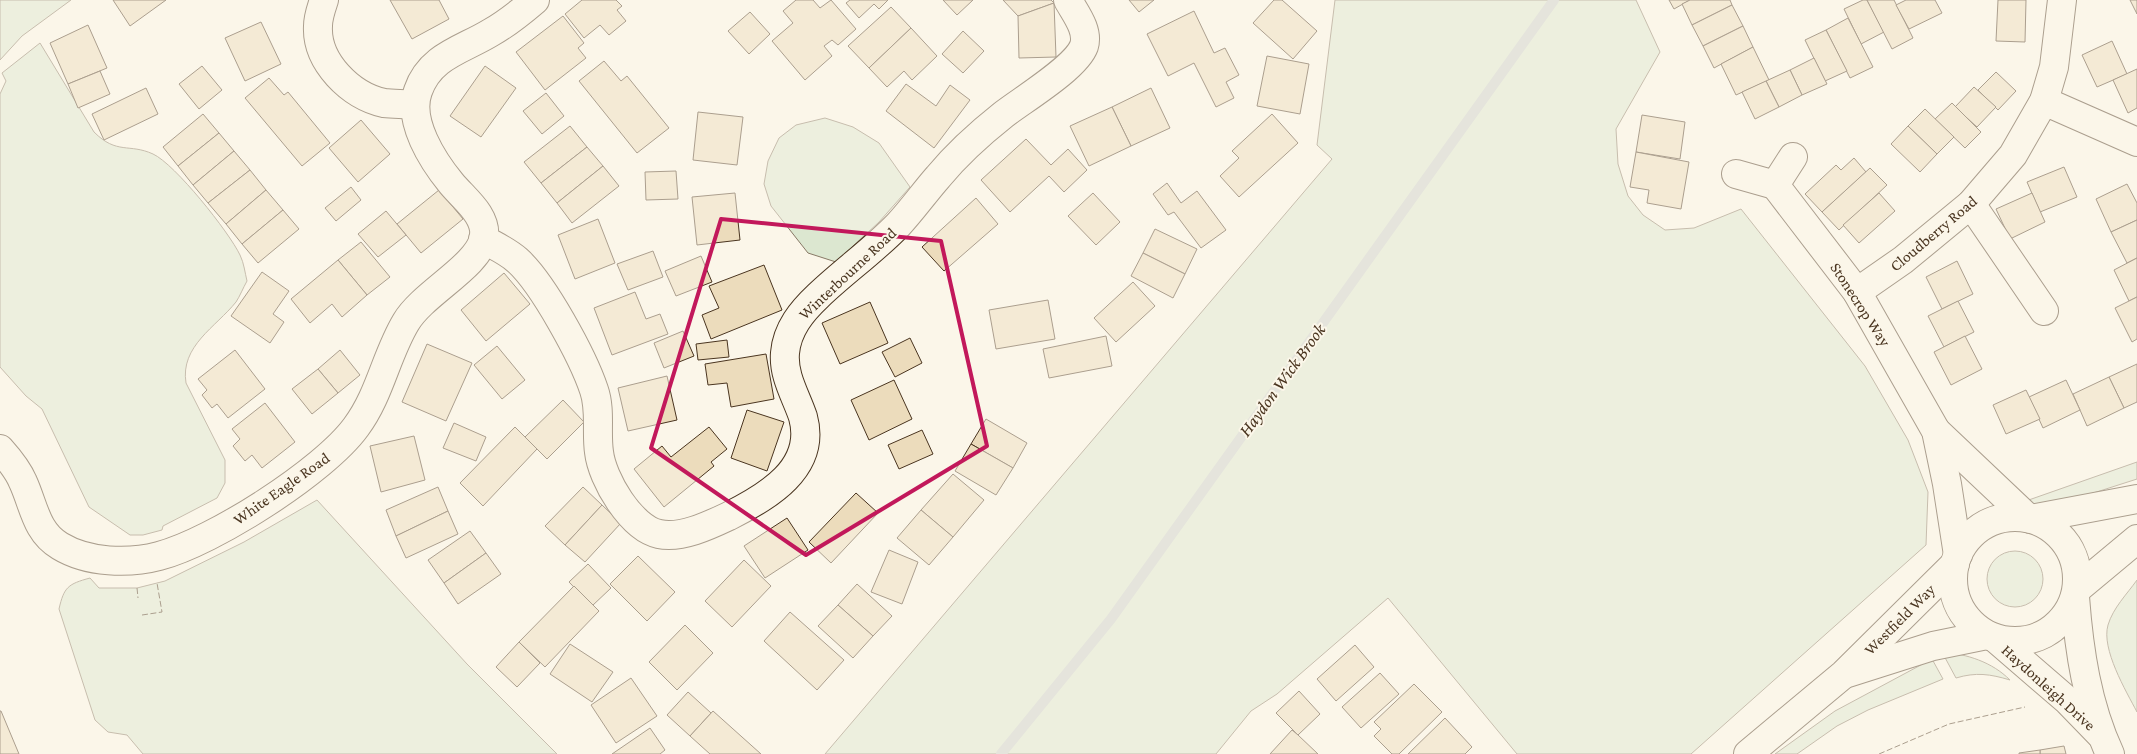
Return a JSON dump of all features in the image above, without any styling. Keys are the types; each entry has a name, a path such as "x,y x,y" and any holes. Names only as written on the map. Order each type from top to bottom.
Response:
{"street":[{"path":"324,0 318,28 324,52 335,73 345,83 369,98 384,102 415,105"},
{"path":"484,239 482,220 450,182 428,148 419,128 415,105 417,93 424,78 440,59 488,34 535,0"},
{"name":"Winterbourne Road","path":"484,239 518,260 530,274 542,291 580,358 596,395 598,452 608,482 626,508 650,532 661,535 672,536 685,533 722,519 768,495 785,480 800,459 805,430 785,362 785,350 795,321 807,306 865,258 900,223 938,177 980,133 1060,73 1081,52 1084,44 1084,31 1068,0"},
{"name":"Cloudberry Road","path":"1857,292 1903,260 1971,204 2012,155 2044,101 2054,66 2062,0"},
{"path":"2044,101 2137,142"},
{"path":"1736,174 1774,185 1793,157"},
{"name":"Stonecrop Way","path":"1774,185 1857,292 1936,431 1948,484 1956,560"},
{"path":"1971,204 2044,311"},
{"name":"White Eagle Road","path":"0,449 22,480 35,516 46,535 62,548 101,559 134,560 160,556 186,546 260,506 336,449 356,427 372,401 396,339 411,313 423,300 478,252 484,239"},
{"name":"Stonecrop Way","path":"1936,431 2029,519"},
{"name":"Westfield Way","path":"2029,519 2137,499"},
{"name":"Westfield Way","path":"1748,754 1844,674 1956,560 1974,532 1986,524 2014,517 2029,519 2052,528 2067,545 2076,566 2076,593 2070,610 2061,622 2038,637 2010,641 1991,637 1932,646 1844,674"},
{"name":"Westfield Way","path":"2076,593 2137,539"},
{"name":"Westfield Way","path":"1956,560 1953,581 1955,597 1962,612 1974,626 1991,637"},
{"name":"Haydonleigh Drive","path":"2076,593 2081,654 2106,745"},
{"name":"Haydonleigh Drive","path":"1991,637 2068,702 2106,745"}],"highlighted area":[{"path":"721,219 941,241 987,446 806,555 651,448"}],"green space":[{"path":"0,0 71,0 22,36 0,60"},
{"path":"1335,0 1636,0 1660,52 1616,129 1618,164 1628,196 1643,215 1665,230 1694,228 1741,209 1865,366 1908,440 1928,492 1926,545 1691,754 1517,754 1388,598 1277,694 1251,711 1216,754 825,754 1332,159 1317,145"},
{"path":"40,43 94,132 110,144 145,151 163,160 201,200 234,244 241,258 247,281 236,302 201,338 194,348 188,358 186,370 186,383 225,460 225,483 217,498 163,526 162,530 143,535 130,535 89,507 42,409 26,396 0,367 0,94 6,81 2,73"},
{"path":"825,118 853,127 879,143 910,187 879,222 836,262 808,253 771,206 764,184 768,161 779,138 796,125"},
{"path":"2137,462 2137,479 2053,506 2023,502"},
{"path":"317,500 467,664 557,754 143,754 127,735 108,732 95,720 59,609 65,591 68,588 77,582 90,578 99,588 137,588 165,581 244,542"},
{"path":"2015,551 2026,553 2035,559 2041,568 2043,579 2041,590 2035,599 2026,605 2015,607 2004,605 1995,599 1989,590 1987,579 1989,568 1995,559 2004,553"},
{"path":"2137,580 2137,712 2111,658 2107,635 2108,625 2113,613"},
{"path":"1942,652 1979,660 1995,668 2010,680 1983,674 1956,678"},
{"path":"1932,659 1943,679 1868,710 1837,726 1797,754 1775,754 1835,711"}],"building":[{"path":"113,0 166,0 130,26"},
{"path":"390,0 439,0 449,19 412,39"},
{"path":"582,0 616,0 622,6 617,10 626,21 609,35 600,25 584,38 565,14"},
{"path":"796,0 813,0 820,8 831,0 856,29 838,45 832,40 824,46 832,56 805,80 772,41 793,23 783,11"},
{"path":"850,0 888,0 879,9 874,4 859,18 846,3"},
{"path":"943,0 973,0 957,15"},
{"path":"1003,0 1051,0 1054,3 1018,16"},
{"path":"1129,0 1154,0 1139,12"},
{"path":"1274,0 1282,0 1317,31 1293,59 1253,23"},
{"path":"1669,0 1690,0 1674,9"},
{"path":"1690,0 1730,0 1732,5 1692,25 1682,4"},
{"path":"1867,0 1884,32 1861,44 1844,9"},
{"path":"1867,0 1894,0 1913,38 1892,49"},
{"path":"1906,0 1935,0 1942,13 1909,29 1896,5"},
{"path":"1998,0 2026,0 2025,42 1996,41"},
{"path":"2130,0 2137,0 2137,14"},
{"path":"1054,3 1056,57 1019,58 1018,16"},
{"path":"1732,5 1743,26 1703,46 1692,25"},
{"path":"891,7 911,28 869,68 848,46"},
{"path":"1194,11 1214,53 1225,48 1239,75 1226,82 1234,98 1216,107 1194,63 1168,76 1147,34"},
{"path":"750,12 770,34 749,54 728,31"},
{"path":"563,16 584,43 578,48 586,58 545,90 516,52"},
{"path":"1848,18 1873,67 1850,78 1826,30"},
{"path":"261,22 281,64 245,81 225,38"},
{"path":"88,25 107,68 68,84 50,43"},
{"path":"1743,26 1753,47 1714,68 1703,46"},
{"path":"911,28 937,56 912,80 904,71 887,87 869,68"},
{"path":"1826,30 1847,71 1825,81 1805,40"},
{"path":"963,31 984,51 963,73 942,54"},
{"path":"2112,41 2127,74 2097,87 2082,55"},
{"path":"1753,47 1769,80 1736,95 1721,64"},
{"path":"1267,56 1309,64 1300,114 1257,106"},
{"path":"1814,58 1827,84 1802,95 1790,70"},
{"path":"604,61 621,81 627,76 669,128 637,153 579,81"},
{"path":"202,66 222,90 199,109 179,84"},
{"path":"485,66 516,88 481,137 450,116"},
{"path":"2137,69 2137,108 2128,113 2113,80"},
{"path":"1790,70 1802,95 1779,107 1766,81"},
{"path":"100,71 110,94 78,108 68,84"},
{"path":"1996,72 2016,91 1998,110 1978,90"},
{"path":"269,78 284,95 288,92 330,143 302,166 245,98"},
{"path":"1766,81 1779,107 1755,119 1742,92"},
{"path":"906,84 936,106 950,85 970,100 934,148 886,111"},
{"path":"1974,87 1996,107 1977,127 1955,107"},
{"path":"146,88 158,114 104,140 92,114"},
{"path":"1151,88 1170,128 1131,146 1112,107"},
{"path":"546,93 564,116 542,134 523,111"},
{"path":"1952,103 1981,132 1965,148 1935,119"},
{"path":"1112,107 1131,146 1089,166 1070,126"},
{"path":"1925,109 1954,137 1937,154 1908,126"},
{"path":"698,112 743,117 737,165 693,160"},
{"path":"203,114 219,133 178,166 163,147"},
{"path":"1272,114 1298,143 1239,197 1220,176 1239,158 1232,151"},
{"path":"1642,115 1685,122 1680,159 1636,152"},
{"path":"361,120 390,154 358,182 329,148"},
{"path":"570,126 587,147 541,183 524,162"},
{"path":"1908,126 1937,154 1920,172 1891,144"},
{"path":"219,133 234,151 193,185 178,166"},
{"path":"1026,139 1051,165 1068,149 1087,170 1064,192 1049,176 1010,212 981,180"},
{"path":"587,147 603,166 557,203 541,183"},
{"path":"234,151 250,170 208,203 193,185"},
{"path":"1636,152 1689,162 1681,209 1647,203 1649,190 1630,187"},
{"path":"1854,158 1866,172 1822,212 1805,194 1836,165 1841,170"},
{"path":"603,166 619,186 572,223 557,203"},
{"path":"2064,167 2077,197 2040,212 2027,182"},
{"path":"1870,168 1887,185 1839,230 1822,212"},
{"path":"250,170 266,190 226,224 208,203"},
{"path":"676,171 678,199 646,200 645,172"},
{"path":"1167,183 1181,203 1197,191 1226,230 1201,248 1174,212 1168,215 1153,194"},
{"path":"2127,184 2137,203 2137,220 2111,232 2096,199"},
{"path":"351,187 361,200 336,221 325,208"},
{"path":"266,190 283,210 242,244 226,224"},
{"path":"439,190 463,219 421,253 397,224"},
{"path":"735,193 740,240 697,245 692,197"},
{"path":"1093,193 1120,222 1096,245 1068,216"},
{"path":"1879,193 1895,211 1859,243 1843,225"},
{"path":"2032,193 2045,222 2010,239 1996,209"},
{"path":"976,198 998,224 944,271 922,247"},
{"path":"283,210 299,229 258,263 242,244"},
{"path":"386,211 406,235 378,257 358,234"},
{"path":"598,219 615,263 575,279 558,235"},
{"path":"2137,220 2137,258 2127,263 2111,232"},
{"path":"1155,229 1197,249 1185,274 1143,253"},
{"path":"361,242 390,277 367,295 338,260"},
{"path":"653,251 663,277 628,290 617,264"},
{"path":"1143,253 1185,274 1173,298 1131,276"},
{"path":"701,256 712,282 676,296 665,271"},
{"path":"2137,258 2137,297 2129,301 2114,270"},
{"path":"338,260 367,295 342,317 332,304 310,323 291,299"},
{"path":"1957,261 1973,294 1942,309 1926,277"},
{"path":"764,265 782,310 711,339 702,315 719,308 709,286"},
{"path":"262,272 289,291 273,314 284,322 270,343 231,316"},
{"path":"504,273 530,304 486,341 461,310"},
{"path":"1133,282 1155,306 1116,342 1094,318"},
{"path":"635,292 646,319 660,314 668,334 612,355 594,308"},
{"path":"2137,297 2137,339 2132,342 2115,308"},
{"path":"1048,300 1055,339 996,349 989,310"},
{"path":"1958,301 1974,332 1944,347 1928,316"},
{"path":"870,302 888,343 840,364 822,323"},
{"path":"683,331 694,356 664,368 654,343"},
{"path":"1106,336 1112,366 1049,378 1043,349"},
{"path":"1965,336 1982,369 1951,385 1934,352"},
{"path":"910,338 922,363 895,377 882,352"},
{"path":"727,340 729,357 698,360 696,344"},
{"path":"427,344 472,363 446,421 402,402"},
{"path":"497,346 525,380 502,399 474,365"},
{"path":"235,350 265,389 228,418 217,404 212,408 202,395 207,390 198,379"},
{"path":"340,350 360,375 338,393 318,369"},
{"path":"766,354 774,399 731,407 727,383 708,385 705,364"},
{"path":"2137,364 2137,402 2124,408 2109,377"},
{"path":"318,369 338,393 312,414 292,389"},
{"path":"667,376 677,420 628,431 618,388"},
{"path":"2109,377 2124,408 2087,426 2073,394"},
{"path":"894,380 912,419 869,440 851,400"},
{"path":"2066,380 2080,410 2043,428 2029,397"},
{"path":"2026,390 2040,419 2006,434 1993,405"},
{"path":"563,400 584,422 547,459 525,437"},
{"path":"265,403 295,442 262,468 252,455 245,461 233,446 240,439 232,429"},
{"path":"747,410 784,422 767,471 731,458"},
{"path":"986,419 1027,443 1013,468 971,444"},
{"path":"454,423 486,437 476,461 443,448"},
{"path":"515,427 537,449 483,506 460,483"},
{"path":"709,427 727,449 711,462 714,466 664,507 634,469 662,446 671,457"},
{"path":"922,430 933,454 899,469 888,445"},
{"path":"414,436 425,480 381,492 370,446"},
{"path":"971,444 1013,468 996,495 955,471"},
{"path":"953,474 984,500 953,537 921,510"},
{"path":"438,487 448,511 396,536 386,510"},
{"path":"583,487 602,505 565,545 545,526"},
{"path":"856,493 878,513 831,563 809,542"},
{"path":"602,505 621,523 585,562 565,545"},
{"path":"921,510 953,537 929,565 897,538"},
{"path":"448,511 458,534 406,558 396,536"},
{"path":"787,518 808,550 765,578 744,546"},
{"path":"470,531 486,553 444,583 428,560"},
{"path":"889,550 918,562 902,604 871,592"},
{"path":"486,553 501,574 458,604 444,583"},
{"path":"638,556 675,592 647,621 610,584"},
{"path":"744,560 771,586 732,627 705,601"},
{"path":"588,564 611,588 592,606 569,582"},
{"path":"857,584 892,616 873,636 838,605"},
{"path":"574,586 599,611 545,667 519,642"},
{"path":"838,605 873,636 853,658 818,626"},
{"path":"790,612 844,660 817,690 764,641"},
{"path":"685,625 713,653 677,690 649,662"},
{"path":"519,642 540,663 517,687 496,667"},
{"path":"570,644 613,672 592,702 550,674"},
{"path":"1355,645 1374,667 1336,701 1317,679"},
{"path":"1380,673 1399,694 1361,728 1342,707"},
{"path":"631,678 657,716 616,743 591,705"},
{"path":"1414,684 1442,712 1399,754 1392,754 1374,736 1381,729 1374,722"},
{"path":"1299,691 1320,714 1298,735 1276,713"},
{"path":"688,692 711,713 690,736 667,715"},
{"path":"1,711 19,754 0,754"},
{"path":"713,711 761,754 710,754 690,736"},
{"path":"1445,718 1472,747 1465,754 1408,754"},
{"path":"650,728 665,750 660,754 612,754"},
{"path":"1292,730 1298,735 1318,754 1270,754"},
{"path":"2064,746 2066,754 2040,754 2040,750"},
{"path":"2040,750 2040,754 2019,754 2019,753"}],"waterway":[{"name":"Haydon Wick Brook","path":"1001,754 1111,619 1554,0"}],"fence":[{"path":"142,615 162,612 157,583"},
{"path":"137,588 138,598"},
{"path":"1879,754 1949,724 2025,707"}]}
